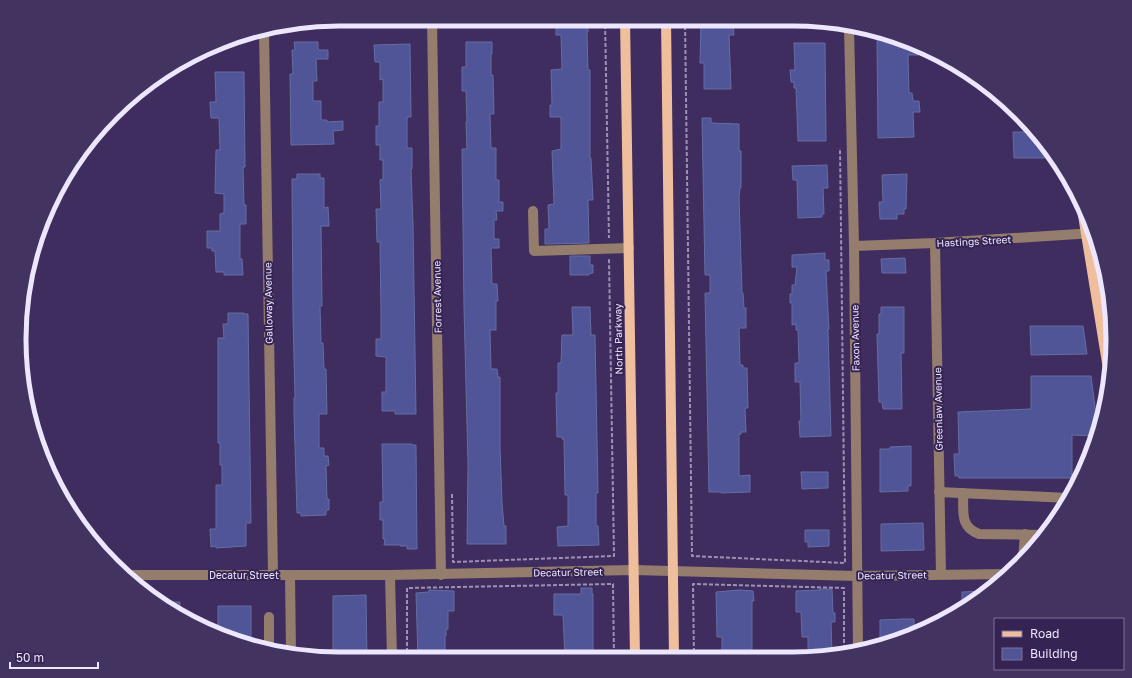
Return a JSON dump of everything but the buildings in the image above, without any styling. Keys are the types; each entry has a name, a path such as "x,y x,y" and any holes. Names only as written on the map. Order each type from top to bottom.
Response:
{"main road":[{"name":"North Parkway","path":"625,26 635,652"},
{"path":"666,26 674,652"},
{"path":"1092,249 1106,344"}],"street":[{"name":"Forrest Avenue","path":"432,26 441,574"},
{"name":"Faxon Avenue","path":"849,31 854,246 858,645"},
{"name":"Galloway Avenue","path":"264,35 273,575"},
{"path":"533,211 534,251 629,248"},
{"name":"Hastings Street","path":"854,246 935,243 1087,233"},
{"name":"Greenlaw Avenue","path":"935,243 940,574"},
{"path":"939,492 1063,498"},
{"path":"963,493 964,519 967,527 972,531 979,534 1037,535"},
{"path":"1024,549 1025,534"},
{"name":"Decatur Street","path":"134,575 390,575 634,570 857,576 999,574"},
{"path":"290,575 291,648"},
{"path":"390,575 392,652"},
{"path":"269,617 270,644"}],"path":[{"path":"452,490 453,562 614,556 605,26"},
{"path":"685,26 692,556 845,563 840,143"},
{"path":"407,652 406,588 613,584 614,652"},
{"path":"694,652 693,584 844,588 844,648"}]}
